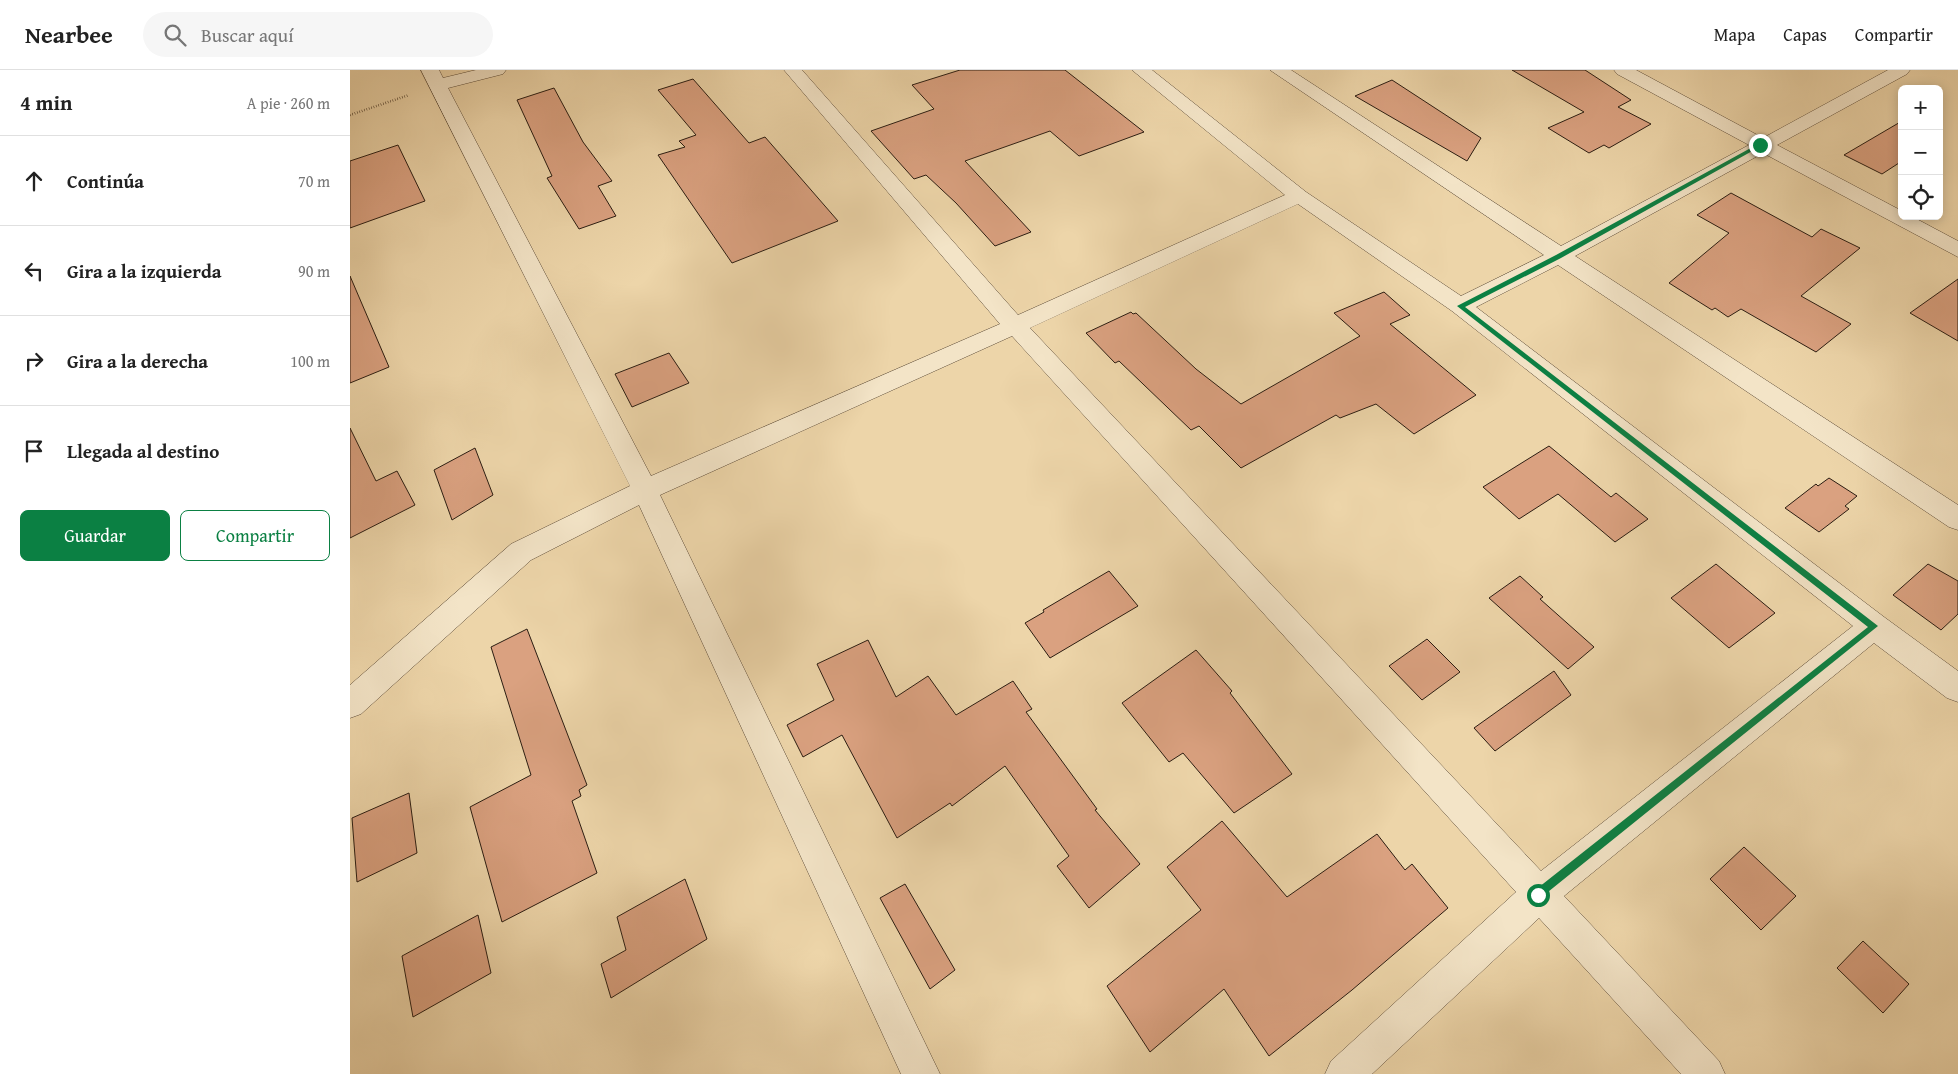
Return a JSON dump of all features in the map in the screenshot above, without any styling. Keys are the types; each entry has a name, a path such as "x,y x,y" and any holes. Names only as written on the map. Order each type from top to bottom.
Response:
{"street":[{"path":"497,70 434,78 645,490 921,1074"},
{"path":"793,70 1015,326 1538,895 1706,1074"},
{"path":"1141,70 1299,196 1460,306 1874,626 1958,688"},
{"path":"1279,70 1958,519"},
{"path":"1623,70 1958,250"},
{"path":"1460,306 1559,256 1901,70"},
{"path":"350,704 521,552 645,490 1015,326 1299,196"},
{"path":"1344,1074 1538,895 1874,626"}],"path":[{"path":"350,115 434,78"}],"building":[{"path":"960,70 1065,70 1144,132 1079,156 1050,131 965,161 1031,232 995,246 956,203 926,175 914,179 871,131 934,109 912,85"},
{"path":"1512,70 1585,70 1631,100 1618,107 1651,124 1609,148 1604,145 1589,153 1548,128 1584,112"},
{"path":"693,79 749,143 765,137 838,221 732,263 658,155 685,147 679,141 696,135 658,90"},
{"path":"1392,80 1481,138 1467,161 1355,96"},
{"path":"554,88 583,142 612,181 598,186 616,216 579,229 547,178 552,176 517,100"},
{"path":"1898,123 1898,164 1882,174 1844,155"},
{"path":"398,145 425,201 350,228 350,161"},
{"path":"1731,193 1812,237 1821,229 1860,248 1801,296 1851,324 1816,352 1741,309 1728,317 1715,308 1712,310 1669,283 1729,233 1697,215"},
{"path":"350,276 389,367 350,383"},
{"path":"1958,279 1958,341 1910,313"},
{"path":"1384,292 1410,315 1390,324 1476,395 1414,434 1376,404 1340,418 1336,415 1241,468 1199,426 1191,430 1119,361 1115,363 1086,333 1131,312 1133,314 1136,313 1196,369 1241,404 1360,336 1334,313"},
{"path":"669,353 689,383 632,407 615,374"},
{"path":"350,428 376,481 397,471 415,505 350,538"},
{"path":"1549,446 1611,497 1616,493 1648,519 1615,542 1558,494 1519,519 1483,487"},
{"path":"475,448 493,495 452,520 434,470"},
{"path":"1829,478 1857,496 1845,506 1849,509 1819,532 1785,508 1816,484 1818,486"},
{"path":"1716,564 1775,613 1729,648 1671,598"},
{"path":"1928,564 1958,581 1958,614 1941,630 1893,595"},
{"path":"1109,571 1138,606 1050,658 1025,623 1044,612 1043,610"},
{"path":"1520,576 1543,597 1540,599 1594,647 1568,669 1489,598"},
{"path":"527,629 587,785 579,790 581,796 572,801 597,873 502,922 470,807 531,775 491,647"},
{"path":"1427,639 1460,672 1422,700 1389,666"},
{"path":"868,640 896,697 928,676 956,715 1013,681 1032,709 1026,712 1097,809 1095,810 1140,864 1089,908 1057,866 1069,856 1005,766 952,806 950,803 897,838 842,735 803,757 787,725 834,700 817,664"},
{"path":"1196,650 1232,691 1230,693 1292,774 1234,813 1183,753 1169,762 1122,703"},
{"path":"1554,671 1571,695 1495,751 1474,728"},
{"path":"409,793 417,853 357,882 352,818"},
{"path":"1222,821 1287,897 1377,834 1405,870 1412,864 1448,908 1352,990 1269,1056 1224,989 1150,1052 1107,986 1201,910 1167,867"},
{"path":"1744,847 1796,896 1761,930 1710,879"},
{"path":"685,879 707,939 611,998 601,964 626,950 617,917"},
{"path":"905,884 955,970 930,989 880,898"},
{"path":"478,915 491,973 413,1017 402,956"},
{"path":"1863,941 1909,984 1883,1013 1837,968"}],"route":[{"path":"1538,895 1874,626 1460,306 1559,256 1760,145"}]}
